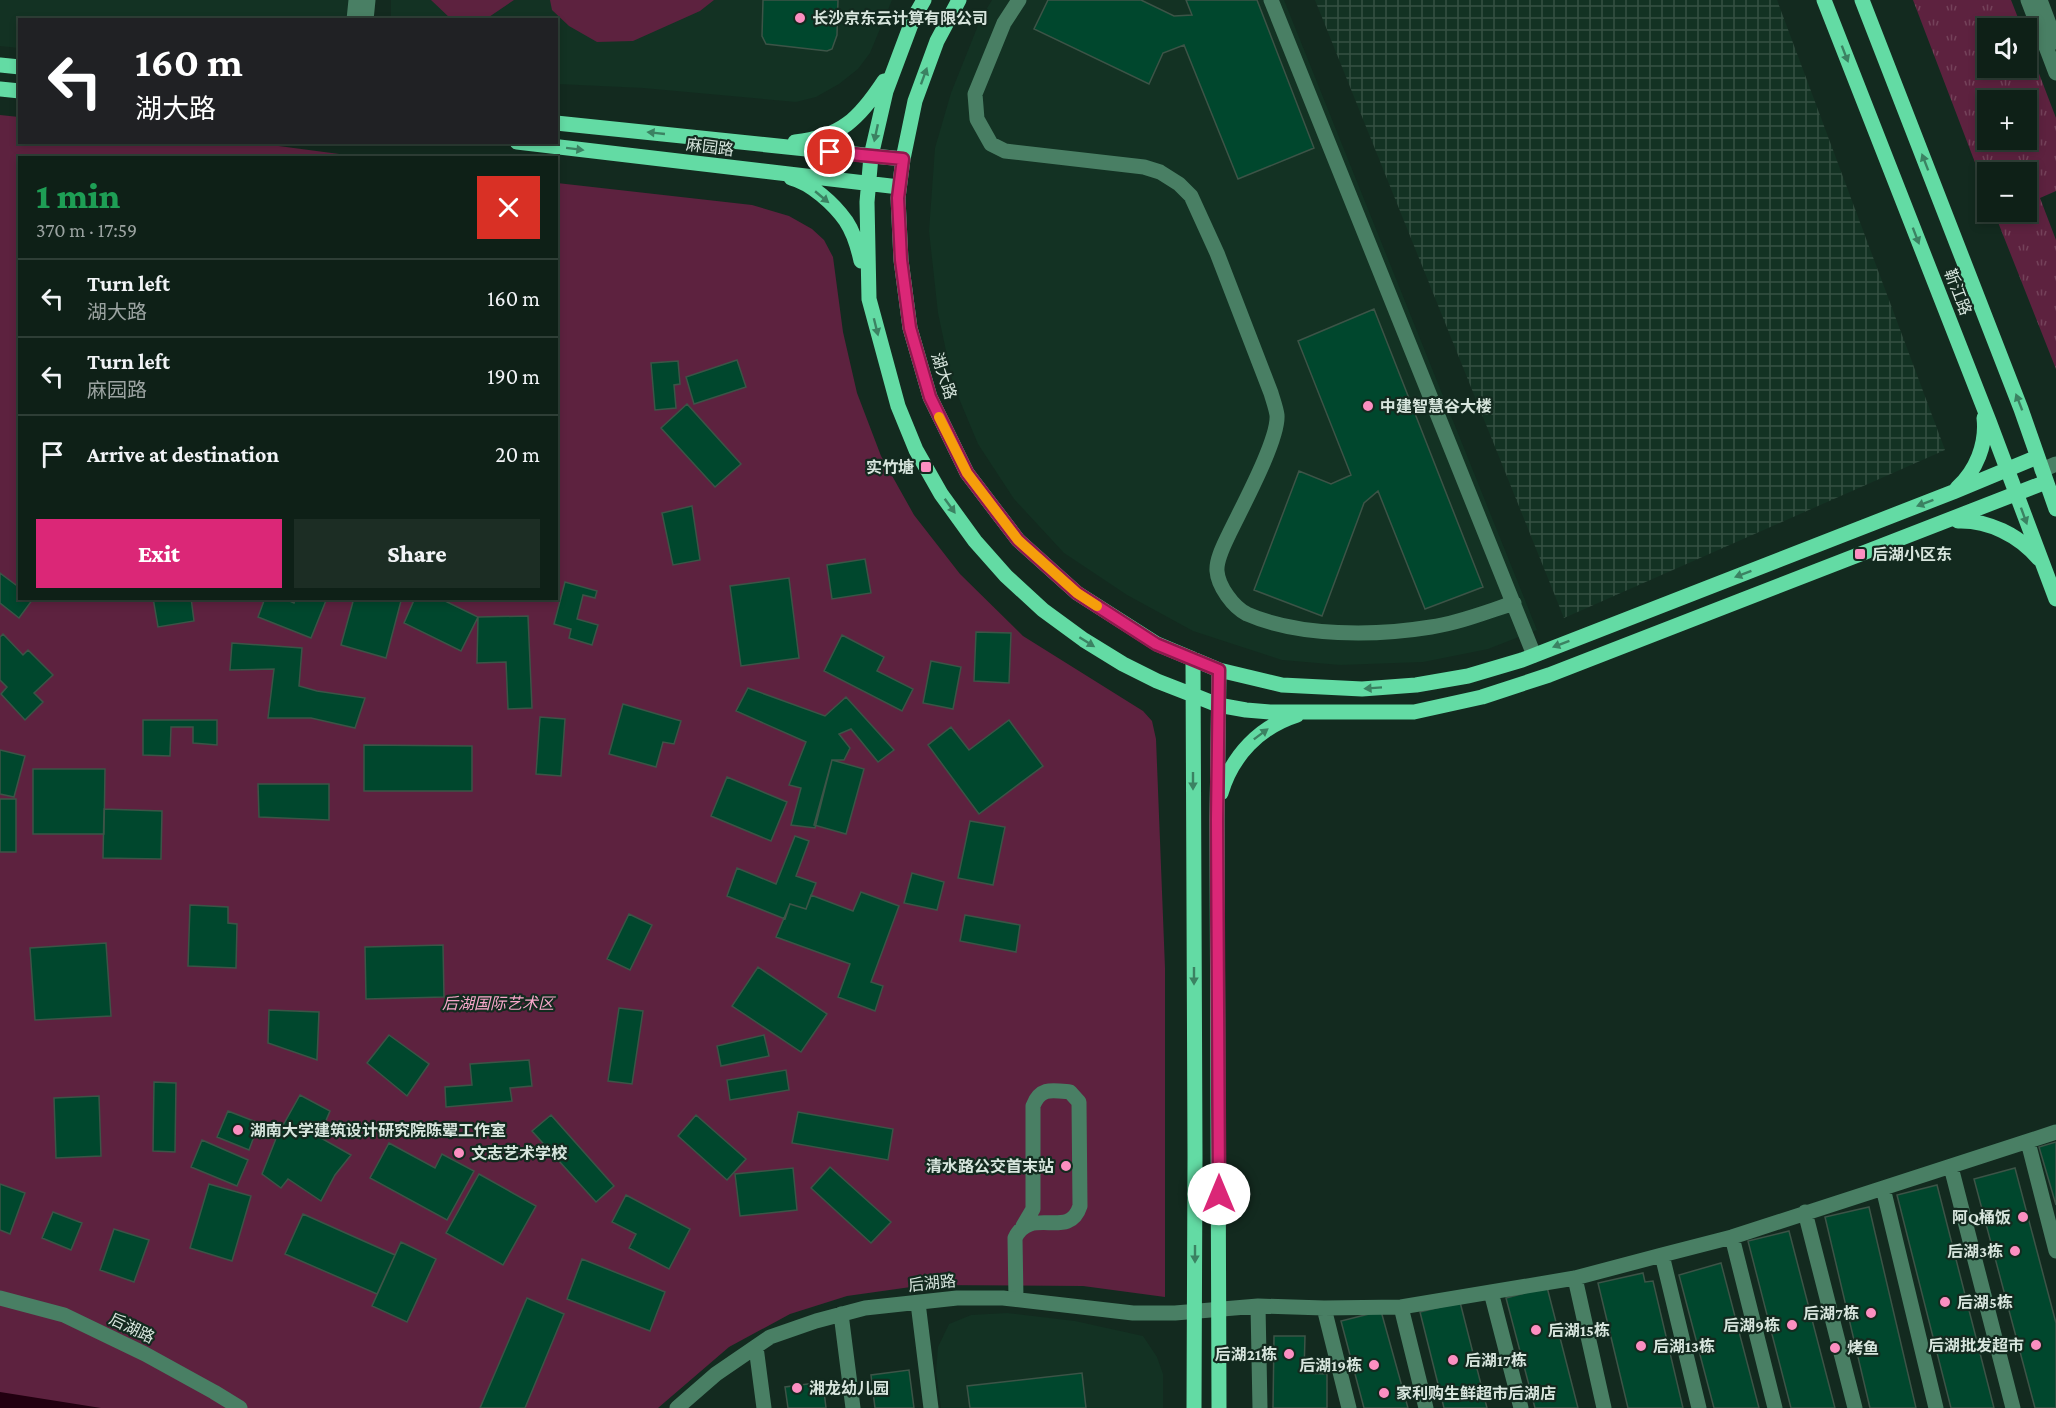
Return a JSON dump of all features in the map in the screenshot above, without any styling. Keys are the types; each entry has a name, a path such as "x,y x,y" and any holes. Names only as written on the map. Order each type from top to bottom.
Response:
{"main road":[{"path":"869,299 868,183 872,156 886,91 913,19 924,0"},
{"name":"湖大路","path":"959,0 937,40 915,101 903,159 898,198 901,260 910,328 930,397 967,473 1018,540 1077,593 1156,644 1219,670 1282,685 1362,689 1416,685 1468,676 1534,655 2008,470 2045,468"},
{"name":"靳江路","path":"1824,0 2056,598"},
{"path":"1862,0 2045,468 2056,509"},
{"path":"769,145 812,140 831,135 848,125 864,110 896,64"},
{"path":"0,65 18,67"},
{"path":"0,89 18,91"},
{"name":"麻园路","path":"558,123 903,159"},
{"name":"麻园路","path":"534,144 899,187"},
{"path":"771,172 796,179 815,191 845,220 854,237 898,406 916,450 941,494 975,541 1006,576 1043,610 1084,640 1157,681 1178,697 1186,711 1193,747"},
{"path":"1953,492 1965,481 1980,455 1985,426 1983,406"},
{"path":"1157,681 1218,705 1270,712 1414,712 1482,698 1559,671 2016,494 2045,468"},
{"path":"1935,526 1955,521 1974,521 1993,526 2029,549 2044,567"},
{"path":"1193,659 1194,1408"},
{"path":"1219,670 1217,820 1219,1408"},
{"path":"1217,820 1221,793 1227,776 1251,742 1278,722 1304,712"}],"street":[{"path":"354,18 356,0"},
{"path":"366,18 368,0"},
{"path":"1018,0 1004,23 975,93 977,119 991,144 1005,151 1144,167 1160,172 1179,183 1191,196 1217,253 1271,393 1277,416 1270,446 1222,550 1216,570 1225,593 1245,613 1278,624 1316,630 1373,632 1431,627 1461,621 1514,603"},
{"path":"1271,0 1534,655"},
{"path":"2028,0 2056,73"},
{"path":"2040,0 2056,42"},
{"path":"1016,1299 1015,1238 1033,1209 1033,1107 1038,1094 1045,1091 1070,1092 1079,1102 1080,1206 1078,1213 1068,1222 1034,1223 1023,1226"},
{"name":"后湖路","path":"677,1408 716,1374 770,1337 865,1308 957,1298 1016,1299 1133,1313 1219,1310 1258,1306 1401,1307 1575,1278 1732,1237 2056,1132"},
{"path":"2028,1142 2056,1251"},
{"path":"1951,1167 2013,1408"},
{"path":"1883,1188 1936,1408"},
{"path":"1805,1212 1854,1408"},
{"path":"1732,1237 1775,1408"},
{"path":"1662,1255 1699,1408"},
{"path":"1575,1278 1604,1408"},
{"path":"1491,1292 1521,1408"},
{"name":"后湖路","path":"0,1298 64,1315 144,1354 240,1408"},
{"path":"918,1303 931,1408"},
{"path":"1258,1306 1260,1408"},
{"path":"1401,1307 1426,1408"},
{"path":"1324,1308 1349,1408"},
{"path":"841,1314 853,1408"},
{"path":"756,1347 764,1408"}],"shaded area":[{"path":"0,0 351,0 347,18 18,18 18,48 0,46"},
{"path":"391,0 892,0 870,53 858,69 839,84 816,97 796,102 643,88 558,84 558,18 391,18"},
{"path":"992,0 1284,0 1537,630 1488,649 1423,662 1340,665 1282,660 1193,631 1127,595 1064,553 1014,499 978,444 953,384 938,313 929,231 935,148 951,93 981,18"},
{"path":"1315,0 1777,0 1945,450 1564,618"},
{"path":"1007,1313 1075,1321 1143,1336 1157,1357 1163,1374 1163,1408 941,1408 936,1371 938,1347 949,1324 971,1315"},
{"path":"0,1392 101,1408 0,1408"}],"green space":[{"path":"431,0 514,0 487,18 450,18"},
{"path":"550,0 714,0 700,11 633,41 597,42 569,26 552,10"},
{"path":"1913,0 2011,0 2018,18 1977,18 1977,78 2037,78 2037,68 2056,118 2056,191 2040,198 2056,240 2056,369 1998,222 2037,222 2037,162 1977,162 1977,168"},
{"name":"后湖国际艺术区","path":"0,115 18,117 18,144 263,144 354,156 18,156 18,600 558,600 558,183 752,205 789,216 812,229 824,240 833,257 843,332 857,393 881,456 914,515 960,574 1023,636 1143,711 1152,721 1156,739 1165,968 1165,1297 1083,1286 925,1285 847,1296 790,1314 729,1347 658,1408 0,1408"}],"building":[{"name":"长沙京东云计算有限公司","path":"763,0 838,0 837,35 832,49 827,51 766,44 762,36"},
{"path":"1048,0 1141,0 1174,16 1192,15 1186,0 1257,0 1314,148 1238,179 1184,45 1163,53 1149,84 1034,29"},
{"name":"中建智慧谷大楼","path":"1374,309 1483,587 1425,609 1378,491 1364,503 1322,616 1254,590 1299,471 1331,484 1351,475 1298,341"},
{"path":"737,360 746,387 694,404 686,377"},
{"path":"678,361 680,384 674,385 676,408 655,410 651,363"},
{"path":"687,404 741,464 715,487 661,428"},
{"path":"692,506 700,560 673,565 662,513"},
{"path":"865,559 871,593 832,599 827,565"},
{"path":"0,573 18,586 18,600 32,600 19,618 0,603"},
{"path":"789,578 799,658 741,666 730,586"},
{"path":"565,582 597,591 595,598 583,595 577,619 598,625 592,645 569,638 571,629 554,624"},
{"path":"153,600 191,600 194,621 158,627"},
{"path":"264,600 287,600 294,603 295,600 326,600 311,638 258,617"},
{"path":"353,600 401,601 386,658 341,645"},
{"path":"414,600 443,600 478,617 461,651 404,623"},
{"path":"528,616 532,708 508,709 506,662 477,663 478,617"},
{"path":"976,632 1011,633 1009,683 974,681"},
{"path":"3,634 23,655 28,650 53,675 34,693 43,702 25,720 1,694 7,687 0,680 0,637"},
{"path":"842,635 884,657 877,671 913,689 902,711 824,671"},
{"path":"232,643 302,648 299,686 365,698 355,728 311,718 268,718 274,669 230,670"},
{"path":"931,661 961,667 953,709 923,703"},
{"path":"748,688 825,716 846,697 894,750 878,762 851,729 839,734 850,748 844,760 832,760 815,828 791,825 801,788 789,785 806,742 736,711"},
{"path":"623,704 681,721 674,744 663,742 656,767 609,754"},
{"path":"540,717 565,719 561,776 536,774"},
{"path":"143,720 217,720 217,745 193,743 193,727 171,727 170,756 143,755"},
{"path":"1009,720 1043,766 979,814 928,745 951,727 969,750"},
{"path":"364,745 472,746 472,791 364,791"},
{"path":"0,750 25,756 14,797 0,794"},
{"path":"832,760 864,769 846,834 814,825"},
{"path":"33,769 105,769 104,834 33,834"},
{"path":"727,777 787,802 771,841 711,816"},
{"path":"258,784 329,784 329,820 259,817"},
{"path":"0,799 16,799 16,852 0,852"},
{"path":"104,809 162,811 161,859 103,858"},
{"path":"970,821 1005,827 993,885 958,878"},
{"path":"795,836 809,841 796,876 816,883 806,909 790,904 785,919 727,896 737,868 776,884"},
{"path":"912,873 944,882 937,910 904,903"},
{"path":"861,892 899,906 871,982 883,986 875,1011 838,997 850,964 776,937 790,904 806,909 811,895 853,911"},
{"path":"190,905 228,907 228,923 237,924 236,968 188,966"},
{"path":"629,914 652,925 630,970 607,959"},
{"path":"965,915 1020,925 1016,952 960,941"},
{"path":"106,943 111,1016 35,1020 30,948"},
{"path":"443,945 444,997 366,999 365,947"},
{"path":"758,967 827,1014 801,1052 732,1006"},
{"path":"619,1008 643,1011 632,1084 608,1081"},
{"path":"269,1010 319,1012 317,1060 268,1043"},
{"path":"389,1035 429,1064 407,1096 367,1063"},
{"path":"764,1035 769,1056 721,1066 717,1046"},
{"path":"529,1060 532,1086 510,1088 512,1101 446,1107 445,1087 472,1085 470,1064"},
{"path":"786,1070 789,1090 730,1100 727,1080"},
{"path":"154,1082 176,1083 175,1152 153,1151"},
{"path":"300,1095 330,1111 319,1137 351,1155 335,1175 321,1201 288,1179 281,1188 262,1174 277,1136"},
{"path":"99,1096 101,1156 56,1158 54,1098"},
{"name":"湖南大学建筑设计研究院陈翚工作室","path":"228,1111 259,1123 249,1150 217,1137"},
{"path":"798,1112 893,1129 888,1160 792,1143"},
{"path":"551,1115 614,1186 596,1202 532,1131"},
{"path":"696,1115 746,1159 727,1180 678,1136"},
{"path":"202,1140 248,1160 237,1186 191,1167"},
{"path":"2056,1142 2056,1205 2039,1147"},
{"path":"389,1143 435,1168 442,1154 474,1171 447,1220 370,1178"},
{"path":"830,1167 891,1222 871,1243 811,1188"},
{"path":"793,1168 797,1210 740,1216 735,1174"},
{"name":"后湖3栋","path":"2015,1168 2056,1323 2056,1408 2035,1408 1974,1179"},
{"path":"479,1174 536,1206 503,1265 446,1233"},
{"path":"0,1184 25,1193 10,1234 0,1230"},
{"path":"209,1184 251,1196 232,1261 190,1248"},
{"name":"后湖5栋","path":"1937,1185 1994,1408 1951,1408 1897,1195"},
{"path":"626,1195 690,1229 669,1269 629,1248 636,1234 612,1222"},
{"name":"后湖7栋","path":"1869,1207 1916,1408 1870,1408 1825,1217"},
{"path":"53,1212 82,1223 71,1250 42,1238"},
{"path":"303,1214 395,1255 377,1294 285,1254"},
{"path":"114,1229 149,1240 134,1282 100,1270"},
{"name":"后湖9栋","path":"1789,1231 1835,1408 1791,1408 1748,1241"},
{"path":"401,1242 436,1259 407,1322 372,1306"},
{"path":"582,1259 665,1292 650,1331 567,1299"},
{"path":"1721,1263 1759,1408 1714,1408 1679,1275"},
{"name":"后湖13栋","path":"1643,1273 1645,1282 1653,1281 1683,1408 1628,1408 1598,1283"},
{"name":"后湖15栋","path":"1547,1287 1578,1408 1535,1408 1506,1298"},
{"path":"527,1298 564,1314 525,1408 480,1408"},
{"name":"后湖17栋","path":"1460,1302 1487,1408 1444,1408 1420,1312"},
{"name":"后湖19栋","path":"1381,1311 1408,1408 1364,1408 1341,1321"},
{"name":"后湖21栋","path":"1274,1336 1305,1336 1304,1373 1327,1374 1327,1408 1273,1408"},
{"path":"909,1370 914,1408 875,1408 871,1375"},
{"path":"1082,1373 1086,1408 970,1408 967,1386"},
{"path":"823,1382 826,1408 788,1408 785,1387"}],"slow traffic":[{"path":"939,417 967,473 1018,540 1077,593 1097,606"}],"place":[{"name":"长沙京东云计算有限公司","path":"800,18"},
{"name":"中建智慧谷大楼","path":"1368,406"},
{"name":"实竹塘","path":"926,467"},
{"name":"后湖小区东","path":"1860,554"},
{"name":"湖南大学建筑设计研究院陈翚工作室","path":"238,1130"},
{"name":"文志艺术学校","path":"459,1153"},
{"name":"清水路公交首末站","path":"1066,1166"},
{"name":"阿Q桶饭","path":"2023,1217"},
{"name":"后湖3栋","path":"2015,1251"},
{"name":"后湖5栋","path":"1945,1302"},
{"name":"后湖7栋","path":"1871,1313"},
{"name":"后湖9栋","path":"1792,1325"},
{"name":"后湖15栋","path":"1536,1330"},
{"name":"后湖批发超市","path":"2036,1345"},
{"name":"后湖13栋","path":"1641,1346"},
{"name":"烤鱼","path":"1835,1348"},
{"name":"后湖21栋","path":"1289,1354"},
{"name":"后湖17栋","path":"1453,1360"},
{"name":"后湖19栋","path":"1374,1365"},
{"name":"湘龙幼儿园","path":"797,1388"},
{"name":"家利购生鲜超市后湖店","path":"1384,1393"}],"route":[{"path":"830,152 903,159 898,198 901,260 910,328 930,397 967,473 1018,540 1077,593 1156,644 1219,670 1217,820 1219,1194"}]}
